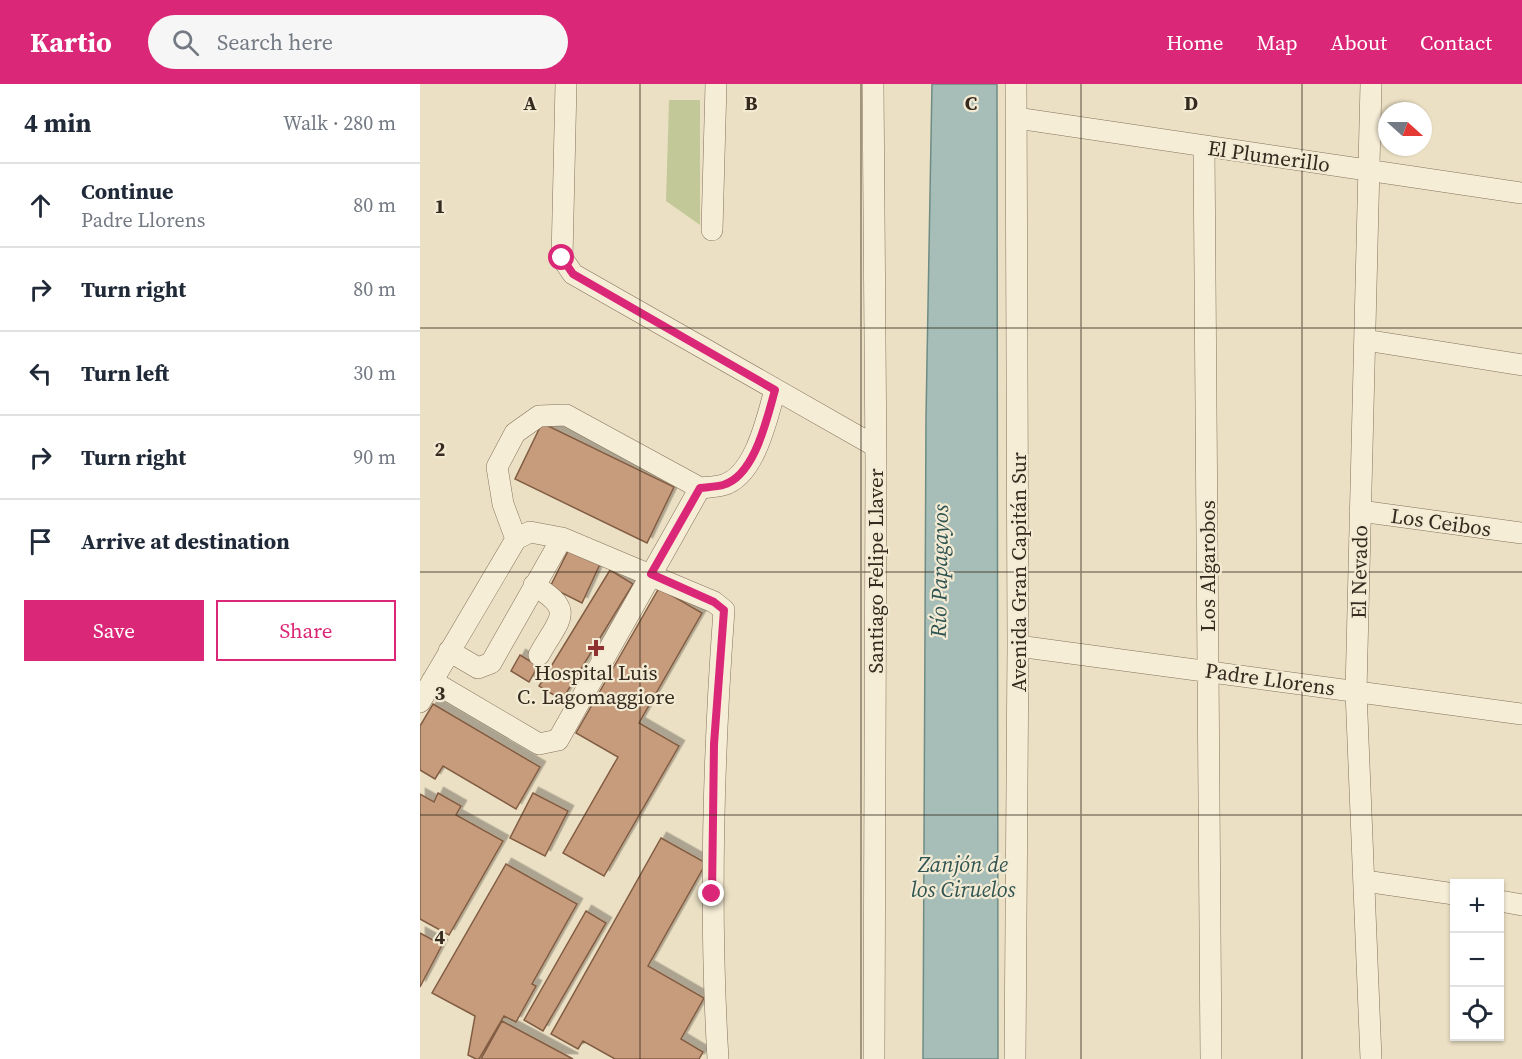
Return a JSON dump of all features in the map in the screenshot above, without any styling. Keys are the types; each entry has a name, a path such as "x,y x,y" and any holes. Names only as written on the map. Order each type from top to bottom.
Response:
{"street":[{"path":"566,84 562,258 573,274 875,446"},
{"path":"712,230 716,84"},
{"name":"Santiago Felipe Llaver","path":"873,84 874,1059"},
{"name":"Avenida Gran Capitán Sur","path":"1015,1059 1018,646 1016,84"},
{"name":"El Nevado","path":"1371,84 1356,691 1371,1059"},
{"name":"El Plumerillo","path":"1016,118 1522,193"},
{"name":"Los Algarobos","path":"1204,146 1211,1059"},
{"path":"1365,340 1522,365"},
{"path":"516,539 503,504 497,467 514,433 539,416 566,415 700,488 724,485 737,476 752,458 775,390"},
{"path":"432,681 538,744 558,740 700,488"},
{"name":"Los Ceibos","path":"1360,511 1522,533"},
{"path":"420,702 516,539 530,532 562,538 714,602 724,610 714,744 713,959 718,1059"},
{"path":"449,651 477,668 491,663 562,538"},
{"path":"534,585 556,599 561,607 560,615 539,655"},
{"name":"Padre Llorens","path":"1018,646 1522,714"},
{"path":"1365,881 1450,893"},
{"path":"1504,902 1522,905"}],"green space":[{"path":"669,100 700,100 700,225 666,201"}],"water":[{"name":"Zanjón de los Ciruelos","path":"932,84 997,84 998,1059 923,1059 926,417"}],"building":[{"path":"542,423 674,487 647,543 515,479"},
{"path":"570,547 601,562 582,603 550,587"},
{"path":"610,570 633,584 562,700 539,686"},
{"path":"659,588 702,613 639,723 679,746 604,876 563,853 618,757 576,733"},
{"path":"520,655 538,666 529,682 511,671"},
{"path":"433,704 540,767 516,809 443,766 435,779 420,770 420,726"},
{"path":"438,793 461,806 456,815 503,841 449,935 420,919 420,794 434,802"},
{"path":"533,793 568,811 545,856 510,838"},
{"path":"661,838 706,863 648,966 704,998 681,1039 703,1052 699,1059 615,1059 583,1041 578,1049 551,1034"},
{"path":"506,864 577,904 532,984 536,986 516,1022 504,1016 479,1059 476,1059 468,1055 475,1016 432,993"},
{"path":"586,911 606,923 543,1031 524,1020"},
{"path":"420,933 442,945 420,987"},
{"path":"502,1021 573,1059 481,1059"}],"place":[{"name":"Hospital Luis C. Lagomaggiore","path":"596,648"}],"route":[{"path":"562,258 573,274 775,390 752,458 737,476 724,485 700,488 651,574 714,602 724,610 714,744 712,894"}],"water label":[{"name":"Río Papagayos","path":"939,571"}]}
